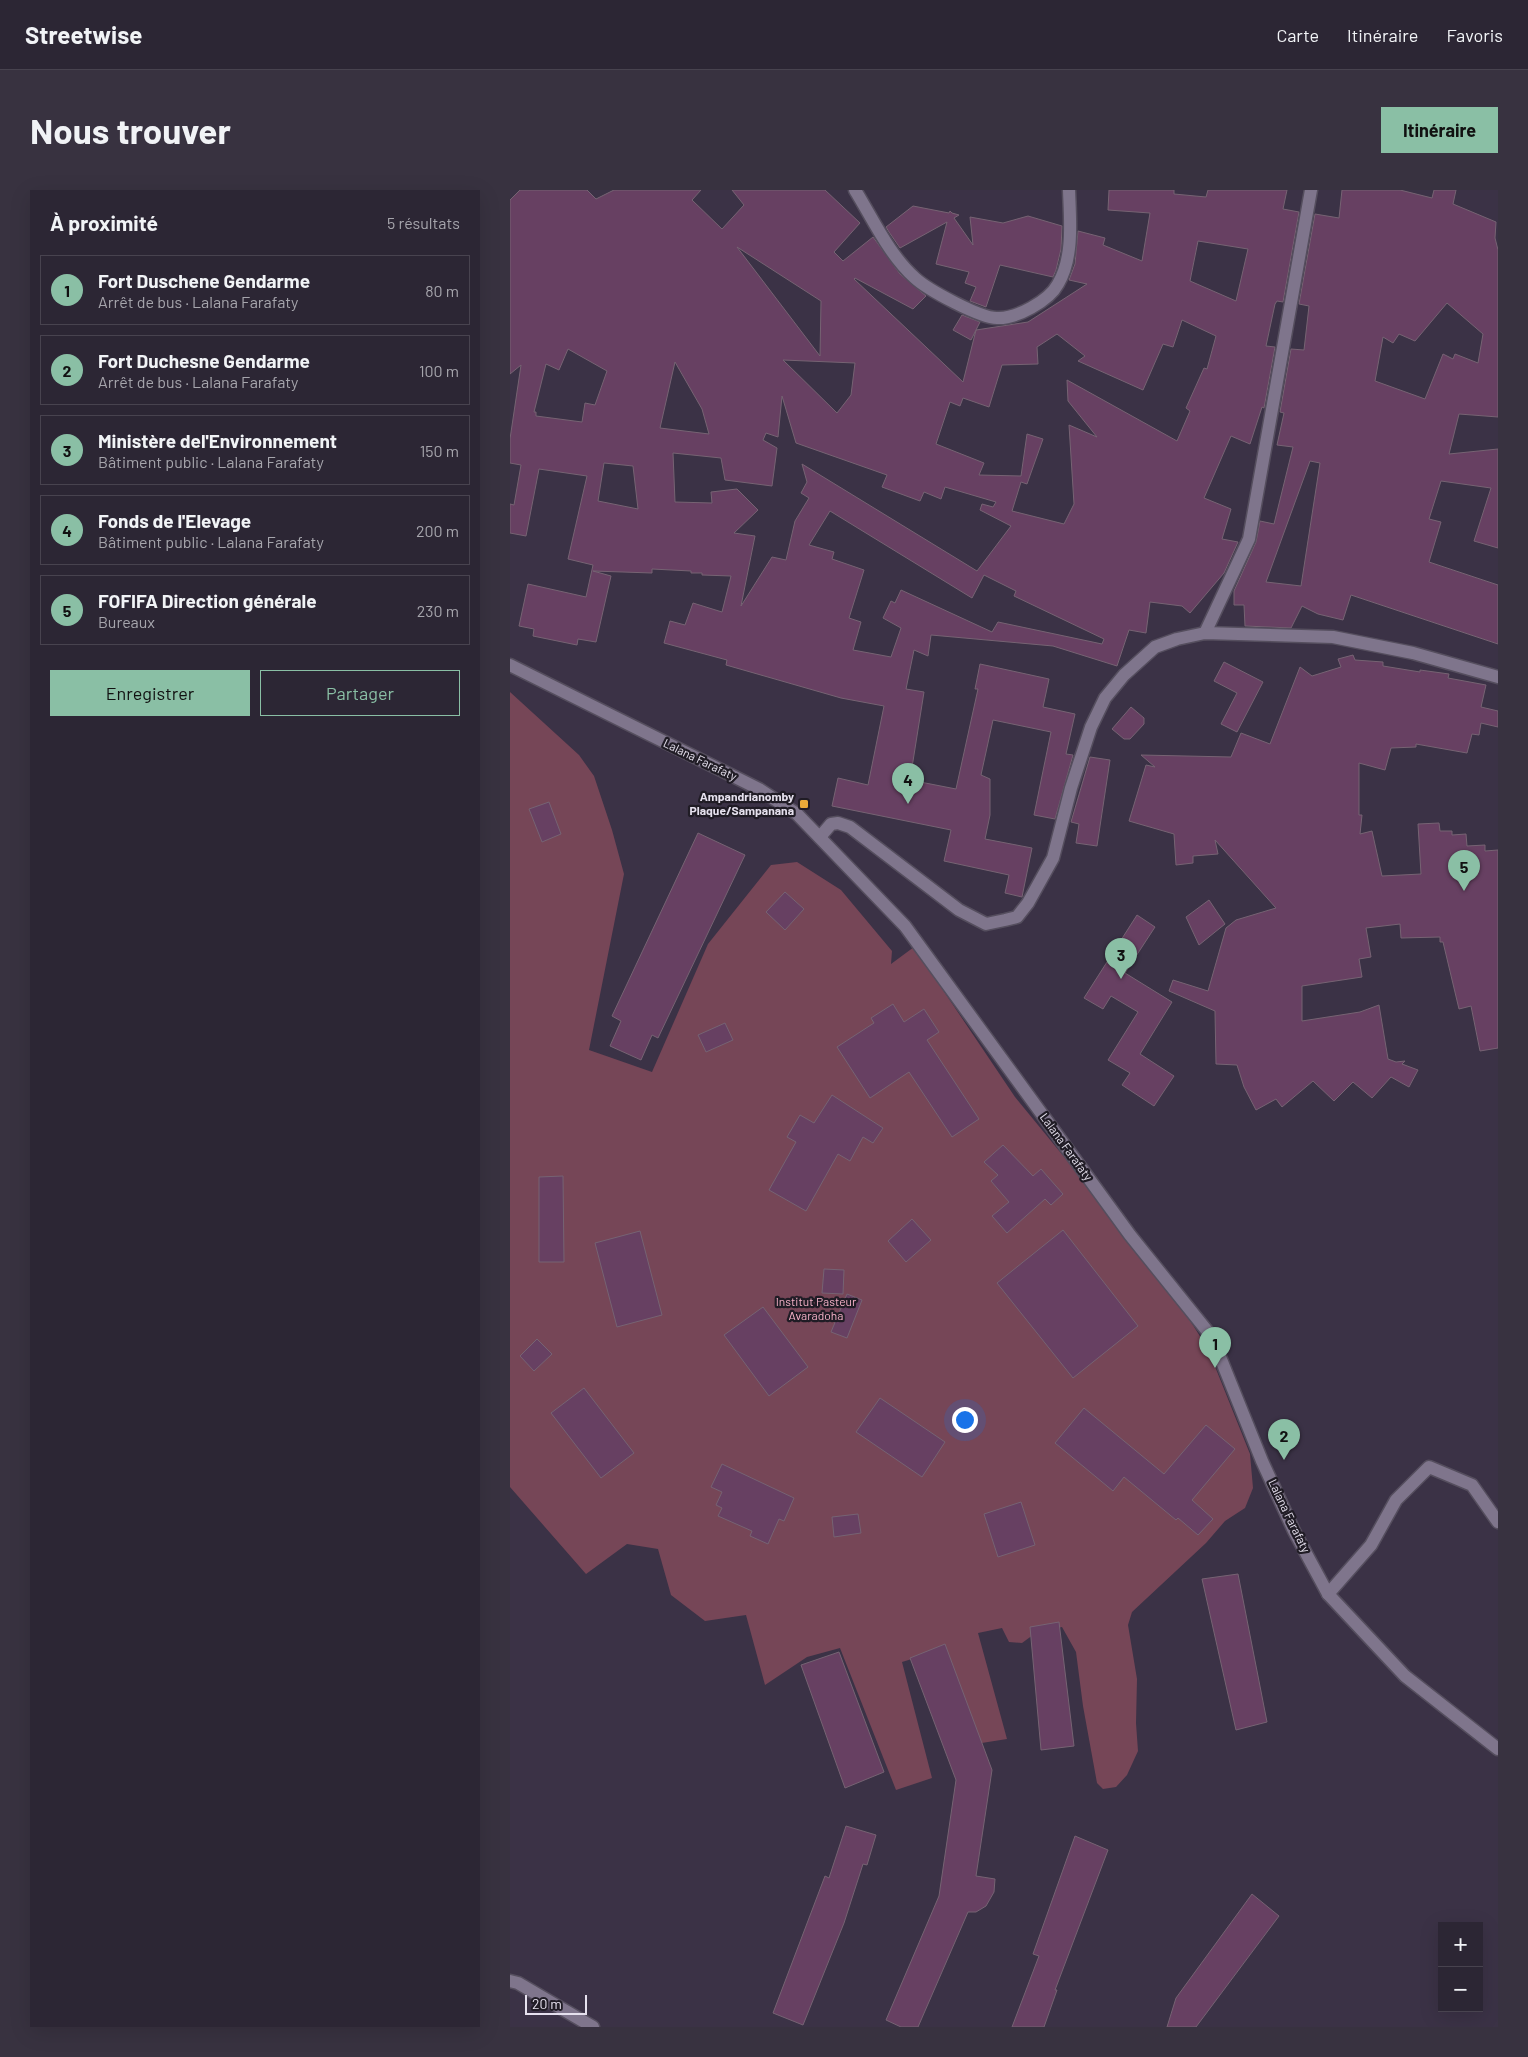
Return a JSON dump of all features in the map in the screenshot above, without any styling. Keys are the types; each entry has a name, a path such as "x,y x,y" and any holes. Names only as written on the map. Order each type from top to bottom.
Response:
{"street":[{"path":"855,190 901,264 916,280 981,316 998,318 1029,309 1045,299 1058,284 1067,261 1070,226 1069,190"},
{"path":"1204,633 1249,539 1311,190"},
{"path":"820,837 831,824 838,823 850,827 959,910 986,924 1016,917 1028,902 1052,858 1071,788 1091,727 1105,698 1124,675 1155,647 1177,639 1204,633 1333,637 1414,653 1498,677"},
{"name":"Lalana Farafaty","path":"510,666 759,789 797,814 906,926 1130,1235 1212,1337 1262,1461 1294,1531 1328,1594 1405,1676 1498,1749"},
{"path":"1328,1594 1371,1545 1396,1500 1429,1467 1472,1485 1498,1522"},
{"path":"510,1981 518,1983 593,2027"}],"green space":[{"name":"Institut Pasteur Avaradoha","path":"510,692 579,755 594,776 624,874 589,1050 652,1072 708,944 771,865 797,862 841,890 892,951 891,964 914,947 1015,1097 1097,1197 1184,1311 1208,1349 1250,1454 1253,1488 1245,1508 1225,1521 1206,1543 1132,1612 1128,1625 1137,1679 1136,1723 1138,1751 1127,1775 1116,1787 1103,1789 1097,1783 1083,1706 1076,1652 1062,1627 1037,1632 1022,1643 1009,1642 1002,1628 978,1633 1007,1739 969,1745 938,1651 902,1662 932,1778 896,1790 840,1648 807,1657 765,1685 746,1615 705,1621 671,1595 658,1549 627,1544 586,1574 510,1487"}],"building":[{"path":"520,190 587,190 596,199 614,190 701,190 692,200 722,229 744,205 732,190 825,190 860,223 834,252 843,261 873,237 900,274 926,296 913,309 854,279 963,382 976,330 1028,322 1087,284 1069,280 1075,264 1078,231 1105,238 1103,245 1142,261 1150,213 1108,210 1109,190 1174,190 1174,194 1206,197 1208,190 1287,190 1283,209 1299,212 1283,302 1277,301 1275,304 1266,346 1275,347 1264,408 1262,407 1250,444 1231,436 1204,498 1231,509 1222,539 1238,542 1224,573 1190,613 1182,606 1150,602 1146,633 1129,630 1117,666 1053,646 931,635 928,656 914,650 906,689 924,692 910,780 956,789 978,689 975,689 980,664 1049,679 1043,707 1075,714 1066,754 1073,755 1055,819 1034,815 1051,732 993,720 981,775 990,779 990,815 985,839 1032,848 1022,897 1005,893 1009,875 944,861 951,830 832,806 838,778 868,785 884,706 841,698 726,665 727,660 664,643 670,621 685,625 693,603 722,612 731,576 702,575 702,573 691,573 691,571 652,569 652,573 593,571 611,576 596,642 578,639 577,645 533,636 534,629 519,626 528,584 586,597 593,565 568,559 587,476 539,469 526,536 510,533 510,504 514,505 521,465 510,463 510,439 521,365 510,374 510,200","holes":["1198,241 1248,249 1236,301 1190,281","737,247 821,301 820,356","1182,320 1216,336 1207,369 1204,368 1186,408 1190,411 1177,441 1067,380 1068,401 1097,437 1069,425 1074,504 1064,524 1012,511 1021,482 1027,484 1043,439 1027,434 1021,476 979,475 984,463 936,444 950,402 960,406 963,398 989,407 1002,365 1038,364 1037,347 1057,334 1085,356 1078,361 1143,390 1163,344 1173,347","568,349 607,371 595,405 585,403 582,422 536,416 536,412 534,412 546,364 559,370","783,360 855,363 851,395 837,413","675,362 702,409 709,434 660,428","782,396 796,443 887,475 882,487 920,501 924,492 941,499 945,487 996,502 993,507 982,504 980,510 1011,526 977,571 802,464 807,482 801,493 809,498 795,521 786,560 772,557 741,606 755,536 734,533 758,510 737,489 711,492 712,503 675,502 673,453 721,458 725,480 772,486 777,448 763,440 766,433 778,437","604,463 633,466 638,509 598,501","830,511 972,598 984,575 1016,591 1014,596 1104,639 1102,644 998,622 992,632 901,590 895,603 891,601 883,618 901,628 891,657 853,650 861,622 849,618 864,570 832,559 834,552 809,545"]},
{"path":"1342,190 1400,190 1432,198 1434,190 1456,190 1453,204 1496,222 1495,238 1498,250 1498,417 1459,414 1449,454 1498,449 1498,548 1474,541 1491,488 1441,481 1429,519 1441,522 1429,562 1498,585 1498,644 1351,595 1343,620 1318,614 1302,606 1291,628 1245,626 1244,605 1234,605 1234,591 1256,542 1260,521 1274,524 1293,447 1277,445 1284,413 1280,412 1291,349 1304,350 1309,306 1299,304 1315,214 1339,218","holes":["1447,303 1483,334 1478,363 1455,354 1453,359 1443,354 1425,399 1375,381 1383,337 1393,343 1399,334 1415,341","1310,461 1320,463 1301,586 1266,582"]},
{"path":"913,206 949,213 950,211 959,215 954,218 973,245 970,217 1003,223 1028,216 1062,226 1061,249 1053,277 1000,265 986,307 970,301 976,287 965,283 969,272 936,264 947,222 900,248 886,227"},
{"path":"962,315 980,322 971,340 953,330"},
{"path":"1353,655 1355,660 1383,662 1383,666 1420,672 1420,670 1449,674 1448,678 1486,685 1481,707 1498,711 1498,727 1481,723 1479,735 1472,734 1467,753 1416,744 1416,747 1391,748 1385,770 1359,763 1359,815 1362,815 1360,834 1372,831 1382,876 1421,874 1418,824 1439,823 1440,831 1452,831 1452,835 1466,834 1467,846 1485,845 1485,851 1498,850 1498,1048 1480,1051 1471,1006 1459,1009 1443,942 1440,942 1440,937 1401,938 1400,924 1366,928 1371,957 1359,959 1362,977 1302,986 1302,1021 1360,1012 1379,1005 1388,1059 1396,1062 1405,1061 1402,1064 1418,1070 1409,1087 1391,1077 1372,1098 1353,1082 1334,1101 1313,1081 1282,1107 1276,1099 1256,1110 1244,1087 1237,1065 1216,1064 1215,1011 1169,991 1173,980 1208,991 1226,928 1236,920 1276,908 1215,840 1218,854 1193,856 1193,863 1176,865 1174,834 1129,821 1146,765 1155,767 1141,755 1231,757 1241,733 1270,744 1300,667 1312,676 1341,667 1338,659"},
{"path":"1224,662 1263,682 1237,732 1221,724 1237,693 1214,681"},
{"path":"1131,707 1144,718 1144,724 1130,739 1124,739 1112,729"},
{"path":"1090,757 1110,760 1097,846 1076,843 1079,824 1071,822"},
{"path":"549,802 561,834 542,842 529,809"},
{"path":"698,833 745,855 658,1038 652,1035 641,1060 610,1046 621,1021 612,1016"},
{"path":"785,892 804,909 785,930 766,912"},
{"path":"1209,900 1225,924 1199,945 1186,917"},
{"path":"1137,915 1155,927 1125,973 1172,1002 1140,1054 1174,1076 1154,1106 1122,1085 1130,1073 1108,1060 1138,1012 1111,996 1103,1009 1084,998"},
{"path":"893,1004 904,1022 924,1009 939,1032 927,1040 979,1119 952,1137 909,1072 870,1098 837,1047 874,1023 871,1018"},
{"path":"725,1023 733,1040 706,1052 698,1035"},
{"path":"832,1095 883,1128 873,1143 863,1137 850,1161 838,1154 806,1211 769,1190 796,1142 787,1137 800,1115 814,1123"},
{"path":"1003,1145 1033,1176 1041,1169 1063,1194 1051,1205 1045,1199 1007,1233 992,1216 1009,1202 991,1181 998,1175 984,1162"},
{"path":"563,1176 564,1262 539,1262 539,1177"},
{"path":"912,1219 931,1240 906,1262 888,1241"},
{"path":"1063,1230 1138,1326 1073,1378 997,1283"},
{"path":"640,1231 662,1315 617,1327 595,1243"},
{"path":"824,1269 844,1270 843,1294 822,1293"},
{"path":"847,1294 862,1300 847,1338 831,1332"},
{"path":"763,1307 808,1367 769,1396 724,1335"},
{"path":"537,1339 552,1354 534,1371 520,1356"},
{"path":"584,1388 634,1453 601,1478 551,1413"},
{"path":"880,1398 945,1442 922,1477 856,1432"},
{"path":"1084,1408 1164,1474 1206,1425 1235,1449 1192,1500 1213,1519 1198,1535 1178,1518 1176,1520 1124,1477 1113,1491 1055,1443"},
{"path":"722,1464 794,1498 784,1521 779,1519 768,1544 750,1536 752,1531 718,1516 722,1508 716,1505 722,1492 711,1487"},
{"path":"1021,1502 1035,1545 998,1557 984,1514"},
{"path":"858,1514 861,1533 834,1537 832,1517"},
{"path":"1238,1574 1267,1722 1236,1730 1202,1579"},
{"path":"1059,1622 1074,1746 1041,1750 1030,1627"},
{"path":"945,1644 992,1770 976,1876 995,1879 994,1892 986,1906 976,1912 968,1912 918,2027 901,2027 886,2020 939,1896 956,1780 910,1658"},
{"path":"839,1652 884,1772 845,1788 801,1665"},
{"path":"846,1826 876,1835 867,1865 863,1864 844,1923 803,2025 773,2013 825,1876 829,1878"},
{"path":"1075,1836 1108,1850 1055,1990 1057,1990 1044,2027 1012,2027 1039,1956 1033,1954"},
{"path":"1252,1894 1279,1916 1196,2027 1167,2027 1176,1998"}],"place":[{"name":"Ampandrianomby Plaque/Sampanana","path":"804,804"},
{"name":"Fonds de l'Elevage","path":"908,804"},
{"name":"FOFIFA Direction générale","path":"1464,891"},
{"name":"Ministère del'Environnement","path":"1121,979"},
{"name":"Fort Duschene Gendarme","path":"1215,1368"},
{"name":"Fort Duchesne Gendarme","path":"1284,1460"}]}
